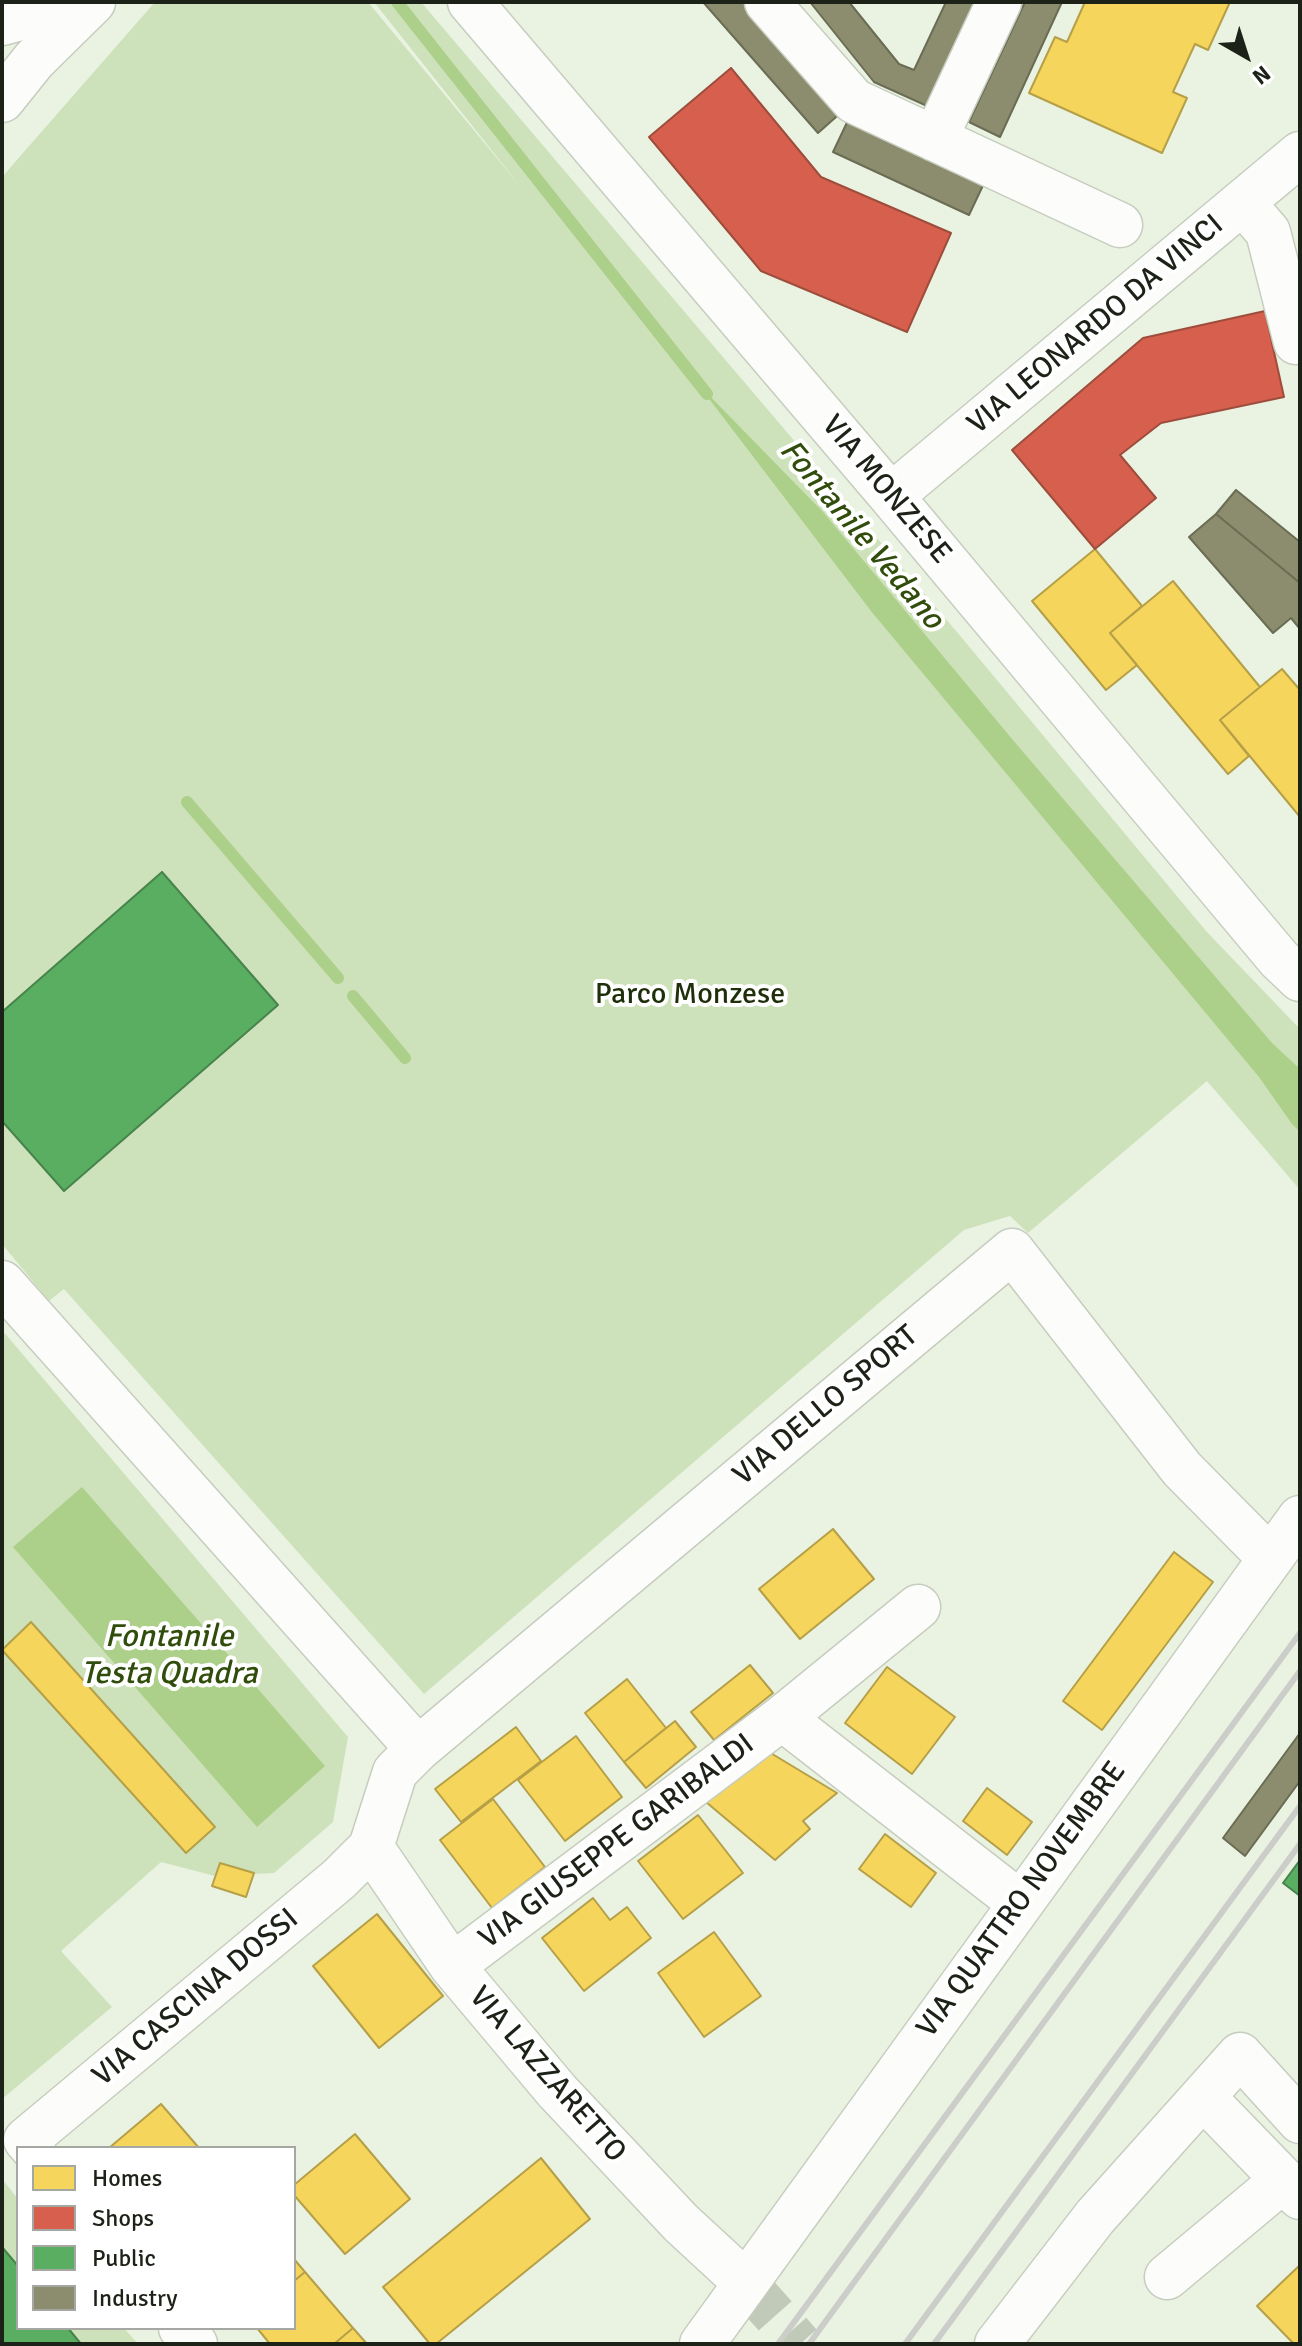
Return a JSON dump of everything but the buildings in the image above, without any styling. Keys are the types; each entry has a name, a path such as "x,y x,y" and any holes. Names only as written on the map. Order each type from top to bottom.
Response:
{"street":[{"path":"2,23 27,16 53,2"},
{"path":"2,100 34,60 93,2"},
{"name":"VIA MONZESE","path":"470,2 891,496 1279,959 1300,979"},
{"path":"767,2 854,101 1120,225"},
{"path":"935,139 999,2"},
{"name":"VIA LEONARDO DA VINCI","path":"891,496 1300,154"},
{"path":"1243,203 1268,232 1296,342"},
{"name":"VIA DELLO SPORT","path":"371,1847 395,1772 418,1749 1012,1251 1182,1469 1270,1558"},
{"path":"2,1283 418,1749"},
{"name":"VIA QUATTRO NOVEMBRE","path":"702,2344 1300,1518"},
{"name":"VIA GIUSEPPE GARIBALDI","path":"452,1966 782,1718 918,1607"},
{"name":"VIA GIUSEPPE GARIBALDI","path":"782,1718 1020,1903"},
{"name":"VIA LAZZARETTO","path":"371,1847 452,1966 557,2091 681,2223 746,2283"},
{"name":"VIA CASCINA DOSSI","path":"30,2144 339,1879 371,1847"},
{"path":"997,2344 1095,2217 1240,2055 1300,2121"},
{"path":"1167,2277 1292,2189 1203,2097"}],"green space":[{"name":"Parco Monzese","path":"155,2 368,2 520,186 374,2 421,2 962,638 1206,931 1300,1029 1300,1190 1207,1081 1028,1233 1010,1216 964,1230 424,1694 64,1289 49,1301 2,1244 2,177"},
{"path":"2,1330 348,1737 333,1822 274,1873 215,1876 161,1862 61,1951 112,2007 2,2099"},
{"path":"2,2179 16,2196 16,2330 126,2330 138,2344 2,2344"}],"water":[{"name":"Fontanile Vedano","path":"697,383 823,512 1272,1043 1300,1069 1300,1132 1259,1077 871,611"},
{"name":"Fontanile Testa Quadra","path":"82,1487 325,1766 257,1827 13,1547"}],"waterway":[{"name":"Fontanile Vedano","path":"397,2 707,394"},
{"path":"187,802 338,978"},
{"path":"353,996 405,1058"}],"tunnel":[{"path":"746,2283 800,2344"}],"railway":[{"path":"778,2344 1300,1633"},
{"path":"809,2344 1300,1671"},
{"path":"905,2344 1300,1806"},
{"path":"934,2344 1300,1844"}]}
